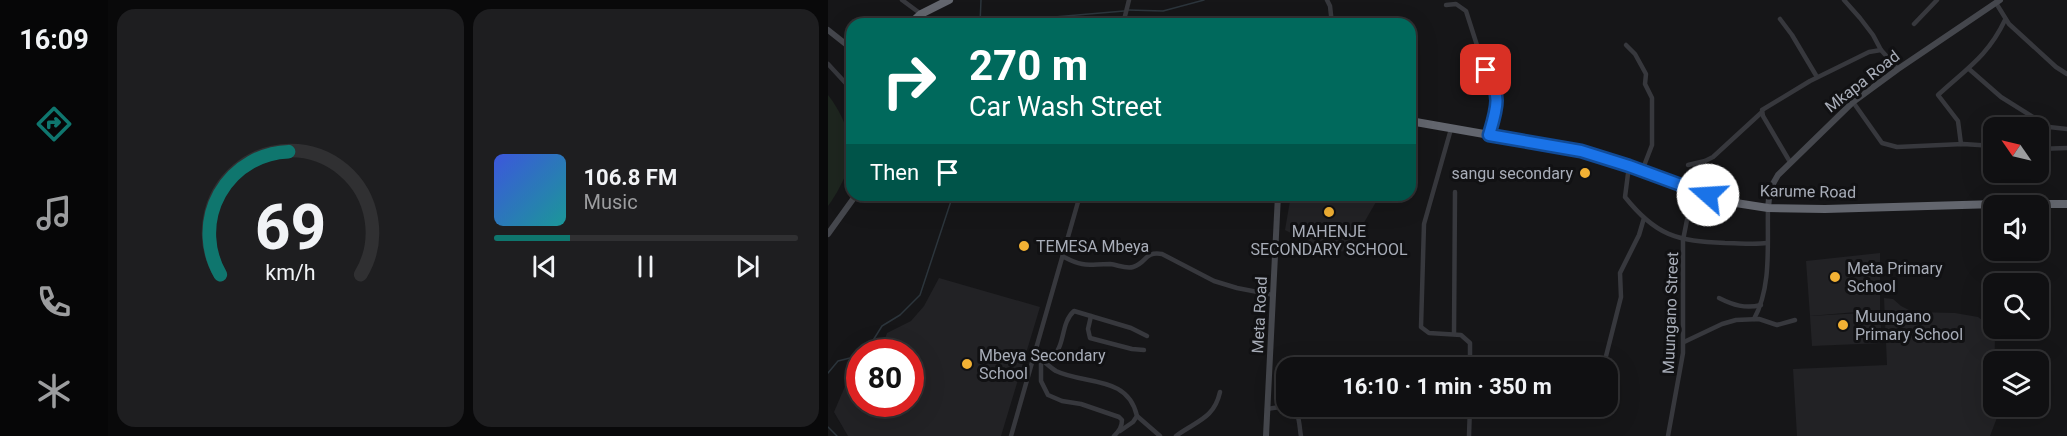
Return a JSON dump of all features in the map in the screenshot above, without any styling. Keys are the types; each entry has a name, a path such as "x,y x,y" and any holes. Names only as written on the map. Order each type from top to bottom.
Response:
{"highway":[{"path":"917,18 950,0"},
{"name":"Karume Road","path":"1416,123 1581,151 1723,201 1768,208 2067,204"}],"street":[{"path":"902,0 921,14"},
{"path":"1126,18 1129,0"},
{"path":"1327,0 1331,18"},
{"path":"1844,0 1898,69"},
{"path":"1914,24 1937,0"},
{"path":"1998,2 2005,20 2056,67 2067,74"},
{"name":"Mkapa Road","path":"1768,208 1770,189 1778,175 1853,102 1998,2"},
{"path":"1446,5 1456,4 1466,11 1483,64 1494,85 1497,104 1489,135"},
{"path":"1780,19 1817,77"},
{"path":"1961,144 1958,121 1938,96 1969,69 1996,39 2005,20"},
{"path":"828,30 846,44"},
{"path":"1626,45 1635,54 1646,74 1645,84 1652,98 1652,145 1642,171"},
{"path":"1688,165 1713,157 1762,112 1790,92 1869,52 1881,50"},
{"path":"828,64 846,84"},
{"path":"1969,69 2001,97 2049,127 2067,129"},
{"path":"1853,102 1882,143 1887,145 1904,147 1983,145"},
{"path":"1762,112 1790,162"},
{"path":"1451,129 1424,224 1421,327 1429,333 1461,335 1470,343 1470,357"},
{"path":"2049,149 2067,148"},
{"path":"1629,166 1625,198 1658,229 1683,240 1767,243"},
{"name":"Muungano Street","path":"1668,436 1680,377 1684,342 1683,240 1693,190"},
{"path":"1454,334 1455,192"},
{"path":"828,234 852,201"},
{"path":"1011,436 1078,201"},
{"name":"Meta Road","path":"1266,436 1278,201"},
{"path":"1754,319 1761,305 1766,285 1768,208"},
{"path":"1607,357 1621,297 1620,273 1639,235 1644,218"},
{"path":"1064,257 1084,266 1107,264 1130,268 1154,253 1162,254 1214,281 1273,295"},
{"path":"1719,298 1742,307 1761,305"},
{"path":"1041,359 1051,358 1056,354 1067,320 1072,312 1131,328 1147,336"},
{"path":"1091,316 1088,328 1090,338 1144,350"},
{"path":"1684,342 1736,320 1754,319 1778,325 1795,320"},
{"path":"1035,355 1058,372 1114,386 1131,402 1137,416 1160,436"},
{"path":"1041,359 1041,381 1048,395 1119,417 1122,422 1120,431"},
{"path":"1176,436 1211,413 1218,402 1220,392"},
{"path":"1267,409 1276,408"},
{"path":"1114,436 1133,422 1137,416"},
{"path":"1298,417 1301,436"},
{"path":"1469,436 1470,417"}],"shaded area":[{"path":"828,95 846,128 846,174 828,206"},
{"name":"MAHENJE SECONDARY SCHOOL","path":"1290,201 1377,201 1347,252 1323,249 1285,230"},
{"path":"1880,253 1880,310 1810,316 1806,261"},
{"name":"Mbeya Secondary School","path":"939,278 1040,307 1001,436 848,436 834,412 846,384 846,417 924,417 924,339 885,339 887,333 911,321 924,306"},
{"path":"1884,298 1893,299 1913,312 1955,313 1978,317 1983,321 1983,339 1995,339 1995,351 1983,351 1983,417 1997,417 1990,436 1797,436 1793,369 1887,365"},
{"path":"1879,312 1883,343 1812,346 1810,316"}],"waterway":[{"path":"980,18 981,0"},
{"path":"1128,10 1163,11 1204,0"},
{"path":"1042,18 1124,11"},
{"path":"828,373 838,361 850,358 872,342 882,326 900,315 920,295 951,201"},
{"path":"828,427 837,436"}],"place":[{"name":"sangu secondary","path":"1585,173"},
{"name":"MAHENJE SECONDARY SCHOOL","path":"1329,212"},
{"name":"TEMESA Mbeya","path":"1024,246"},
{"name":"Meta Primary School","path":"1835,277"},
{"name":"Muungano Primary School","path":"1843,325"},
{"name":"Mbeya Secondary School","path":"967,364"}],"route":[{"path":"1486,70 1494,85 1498,100 1489,135 1581,151 1708,195"}]}
